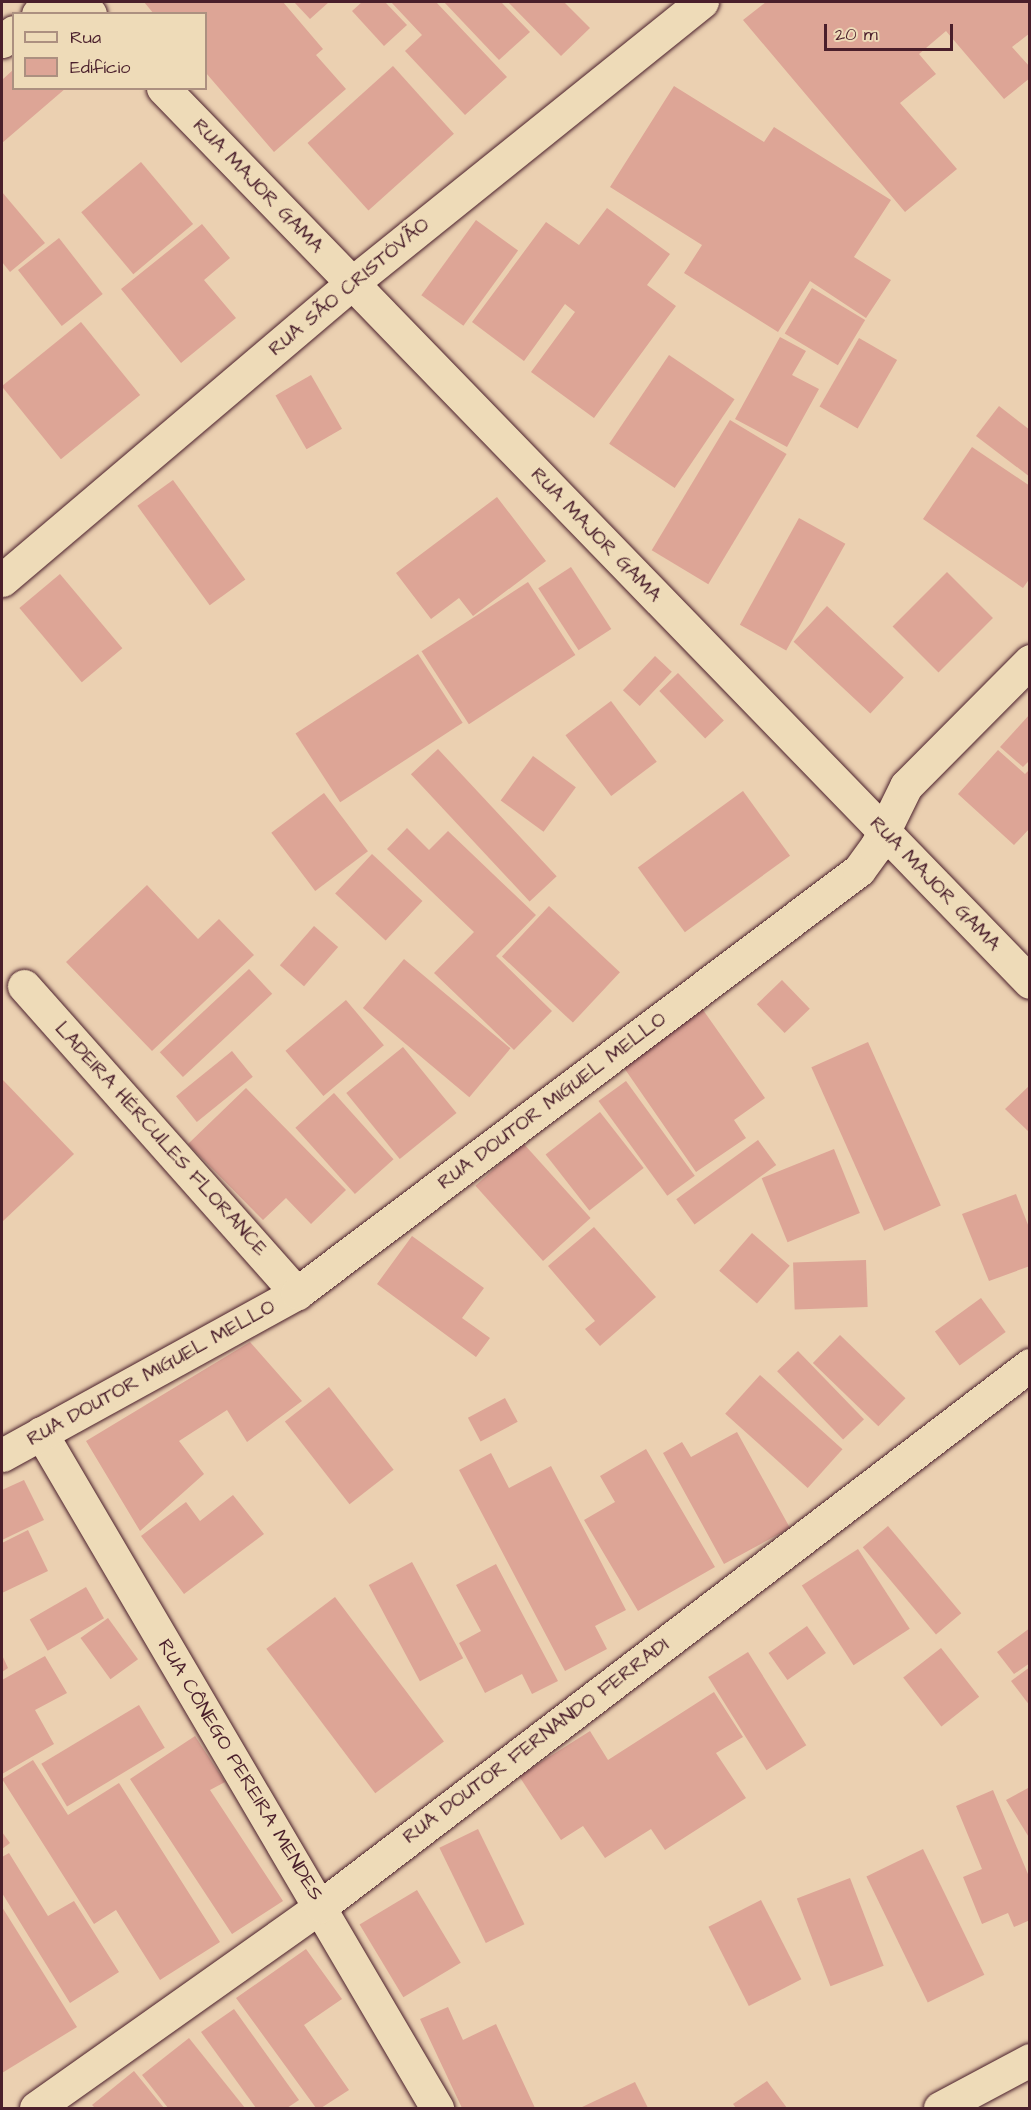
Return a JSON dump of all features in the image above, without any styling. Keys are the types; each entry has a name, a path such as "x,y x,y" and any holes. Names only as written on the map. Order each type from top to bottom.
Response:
{"street":[{"path":"41,12 54,2"},
{"name":"RUA SÃO CRISTÓVÃO","path":"2,580 352,283 702,2"},
{"name":"RUA MAJOR GAMA","path":"165,90 1029,981"},
{"name":"RUA DOUTOR MIGUEL MELLO","path":"2,1455 297,1293 859,870 884,832 906,786 1029,661"},
{"name":"LADEIRA HÉRCULES FLORANCE","path":"24,986 297,1293"},
{"name":"RUA DOUTOR FERNANDO FERRADI","path":"36,2109 321,1906 1029,1365"},
{"name":"RUA CÔNEGO PEREIRA MENDES","path":"41,1434 321,1906 437,2109"},
{"path":"940,2109 1029,2060"}],"building":[{"path":"144,2 283,2 323,49 316,55 346,89 274,152 207,74 207,12 152,12"},
{"path":"294,2 329,2 310,19"},
{"path":"362,2 385,2 407,25 384,46 352,11"},
{"path":"391,2 436,2 507,77 465,115 405,51 422,35"},
{"path":"444,2 501,2 530,32 499,60"},
{"path":"508,2 564,2 590,28 561,56"},
{"path":"766,2 1030,2 1030,33 1012,47 1030,67 1030,78 1004,99 946,31 919,54 936,74 900,103 957,169 905,212 743,20"},
{"path":"393,66 454,134 368,211 308,143"},
{"path":"12,71 12,90 64,90 2,143 2,80"},
{"path":"674,86 764,142 774,127 891,200 854,257 891,280 866,318 810,281 778,332 684,273 702,245 610,187"},
{"path":"141,162 193,224 133,274 81,212"},
{"path":"2,192 45,243 10,272 2,262"},
{"path":"607,208 670,254 647,285 676,306 594,418 531,372 575,312 565,304 524,361 472,322 546,222 579,245"},
{"path":"476,220 518,251 463,326 421,295"},
{"path":"202,224 230,258 204,280 236,318 181,363 121,289"},
{"path":"59,238 103,294 62,326 18,270"},
{"path":"812,288 865,320 838,365 785,333"},
{"path":"81,322 140,395 61,459 2,386"},
{"path":"780,337 806,351 792,375 819,389 787,447 735,419"},
{"path":"859,338 897,360 858,428 820,406"},
{"path":"669,355 734,399 675,488 609,444"},
{"path":"311,375 342,429 306,449 275,396"},
{"path":"999,406 1030,430 1030,477 976,436"},
{"path":"730,420 787,454 708,584 652,550"},
{"path":"972,447 1030,486 1030,578 1023,588 923,519"},
{"path":"173,480 245,580 210,605 137,506"},
{"path":"497,497 546,561 473,616 459,598 431,619 396,573"},
{"path":"799,518 845,544 786,650 740,625"},
{"path":"571,567 611,629 579,650 538,588"},
{"path":"947,572 993,618 939,672 893,626"},
{"path":"60,574 122,648 82,682 19,608"},
{"path":"528,582 575,655 469,724 421,651"},
{"path":"827,606 904,678 870,713 794,642"},
{"path":"418,654 463,723 340,802 296,734"},
{"path":"655,656 672,672 640,706 623,690"},
{"path":"678,673 724,720 705,739 659,691"},
{"path":"611,701 657,762 611,796 565,735"},
{"path":"1030,714 1030,760 1023,767 1000,747"},
{"path":"438,749 557,876 530,901 411,774"},
{"path":"998,750 1025,774 1030,769 1030,828 1014,845 958,794"},
{"path":"533,756 576,787 544,832 501,800"},
{"path":"743,791 790,856 685,932 638,867"},
{"path":"324,793 368,851 315,891 271,833"},
{"path":"407,828 429,850 448,831 536,915 496,956 552,1011 514,1050 434,973 474,932 387,849"},
{"path":"372,854 422,901 386,941 335,893"},
{"path":"147,885 198,939 219,919 254,955 152,1051 66,962"},
{"path":"549,906 620,972 573,1023 502,956"},
{"path":"314,926 338,947 304,986 280,965"},
{"path":"404,959 510,1048 469,1097 363,1008"},
{"path":"249,969 272,994 183,1077 160,1052"},
{"path":"782,980 810,1009 785,1033 757,1004"},
{"path":"346,1000 384,1045 323,1096 285,1051"},
{"path":"701,1007 765,1098 734,1120 746,1138 696,1172 620,1062"},
{"path":"868,1042 941,1206 884,1231 811,1067"},
{"path":"403,1047 456,1113 400,1159 346,1093"},
{"path":"232,1051 253,1077 197,1122 176,1096"},
{"path":"2,1079 74,1154 2,1222"},
{"path":"626,1081 695,1176 667,1196 598,1101"},
{"path":"1030,1085 1030,1133 1005,1109"},
{"path":"246,1088 346,1190 311,1224 286,1198 263,1220 188,1144"},
{"path":"334,1093 394,1159 355,1194 295,1128"},
{"path":"600,1112 644,1168 589,1210 546,1154"},
{"path":"758,1140 776,1165 695,1224 676,1199"},
{"path":"523,1143 591,1218 543,1261 475,1186"},
{"path":"834,1149 860,1213 788,1242 762,1178"},
{"path":"1016,1194 1030,1230 1030,1266 989,1281 962,1214"},
{"path":"594,1227 656,1297 600,1346 585,1329 595,1321 548,1266"},
{"path":"752,1233 790,1266 757,1304 719,1271"},
{"path":"412,1236 484,1288 462,1318 490,1338 476,1357 377,1284"},
{"path":"866,1260 868,1307 795,1310 793,1263"},
{"path":"981,1298 1006,1332 960,1365 935,1332"},
{"path":"840,1335 905,1398 878,1426 813,1363"},
{"path":"250,1342 302,1401 247,1442 227,1410 179,1441 204,1474 140,1531 86,1441"},
{"path":"798,1351 864,1419 843,1439 777,1371"},
{"path":"760,1375 842,1449 808,1488 725,1414"},
{"path":"329,1387 394,1470 350,1504 285,1421"},
{"path":"505,1398 518,1422 481,1442 468,1418"},
{"path":"737,1432 790,1528 724,1564 663,1453 682,1442 691,1457"},
{"path":"646,1449 715,1567 638,1611 584,1520 615,1502 600,1476"},
{"path":"491,1453 509,1488 551,1466 626,1610 595,1626 607,1649 565,1671 459,1470"},
{"path":"24,1480 44,1520 2,1540 2,1490"},
{"path":"233,1495 264,1534 184,1594 141,1536 186,1502 200,1521"},
{"path":"888,1526 961,1613 936,1635 863,1547"},
{"path":"28,1530 48,1571 2,1593 2,1543"},
{"path":"858,1549 910,1629 854,1665 802,1585"},
{"path":"412,1562 463,1658 420,1681 369,1585"},
{"path":"496,1564 558,1681 532,1694 522,1674 485,1693 459,1643 481,1631 456,1585"},
{"path":"86,1587 104,1618 48,1651 30,1620"},
{"path":"335,1597 444,1742 375,1793 266,1649"},
{"path":"108,1618 138,1659 110,1679 80,1638"},
{"path":"807,1626 826,1653 787,1680 768,1653"},
{"path":"1030,1628 1030,1663 1014,1674 997,1652"},
{"path":"941,1648 979,1697 941,1726 903,1678"},
{"path":"748,1652 806,1745 766,1770 708,1677"},
{"path":"2,1655 8,1668 2,1672"},
{"path":"45,1656 67,1693 35,1710 54,1744 2,1774 2,1680"},
{"path":"1030,1667 1030,1706 1011,1681"},
{"path":"714,1692 743,1737 716,1753 746,1798 665,1850 651,1829 605,1858 583,1826 561,1840 519,1776 590,1731 608,1760"},
{"path":"139,1705 165,1748 67,1807 41,1764"},
{"path":"195,1736 225,1782 210,1790 283,1901 232,1934 130,1779"},
{"path":"33,1760 68,1815 119,1783 220,1942 160,1980 116,1910 94,1924 2,1779"},
{"path":"1030,1787 1030,1839 1006,1800"},
{"path":"993,1790 1030,1879 1030,1920 1014,1927 1008,1913 982,1924 963,1877 982,1869 956,1806"},
{"path":"478,1829 524,1924 486,1943 439,1848"},
{"path":"2,1832 10,1843 2,1849"},
{"path":"923,1849 984,1975 928,2002 866,1877"},
{"path":"9,1853 48,1916 74,1901 119,1972 70,2003 2,1893 2,1857"},
{"path":"850,1878 884,1966 830,1986 797,1898"},
{"path":"417,1890 461,1963 403,1997 360,1925"},
{"path":"761,1900 801,1979 749,2006 708,1927"},
{"path":"2,1907 77,2027 2,2073"},
{"path":"306,1949 342,1999 304,2025 349,2090 321,2108 316,2108 236,1998"},
{"path":"448,2007 463,2040 496,2024 535,2108 462,2108 420,2019"},
{"path":"234,2009 299,2100 287,2108 256,2108 201,2032"},
{"path":"189,2038 245,2108 168,2108 142,2075"},
{"path":"134,2071 164,2108 95,2108 92,2105"},
{"path":"767,2081 787,2108 736,2108 733,2104"},
{"path":"635,2082 648,2108 580,2108"}]}
